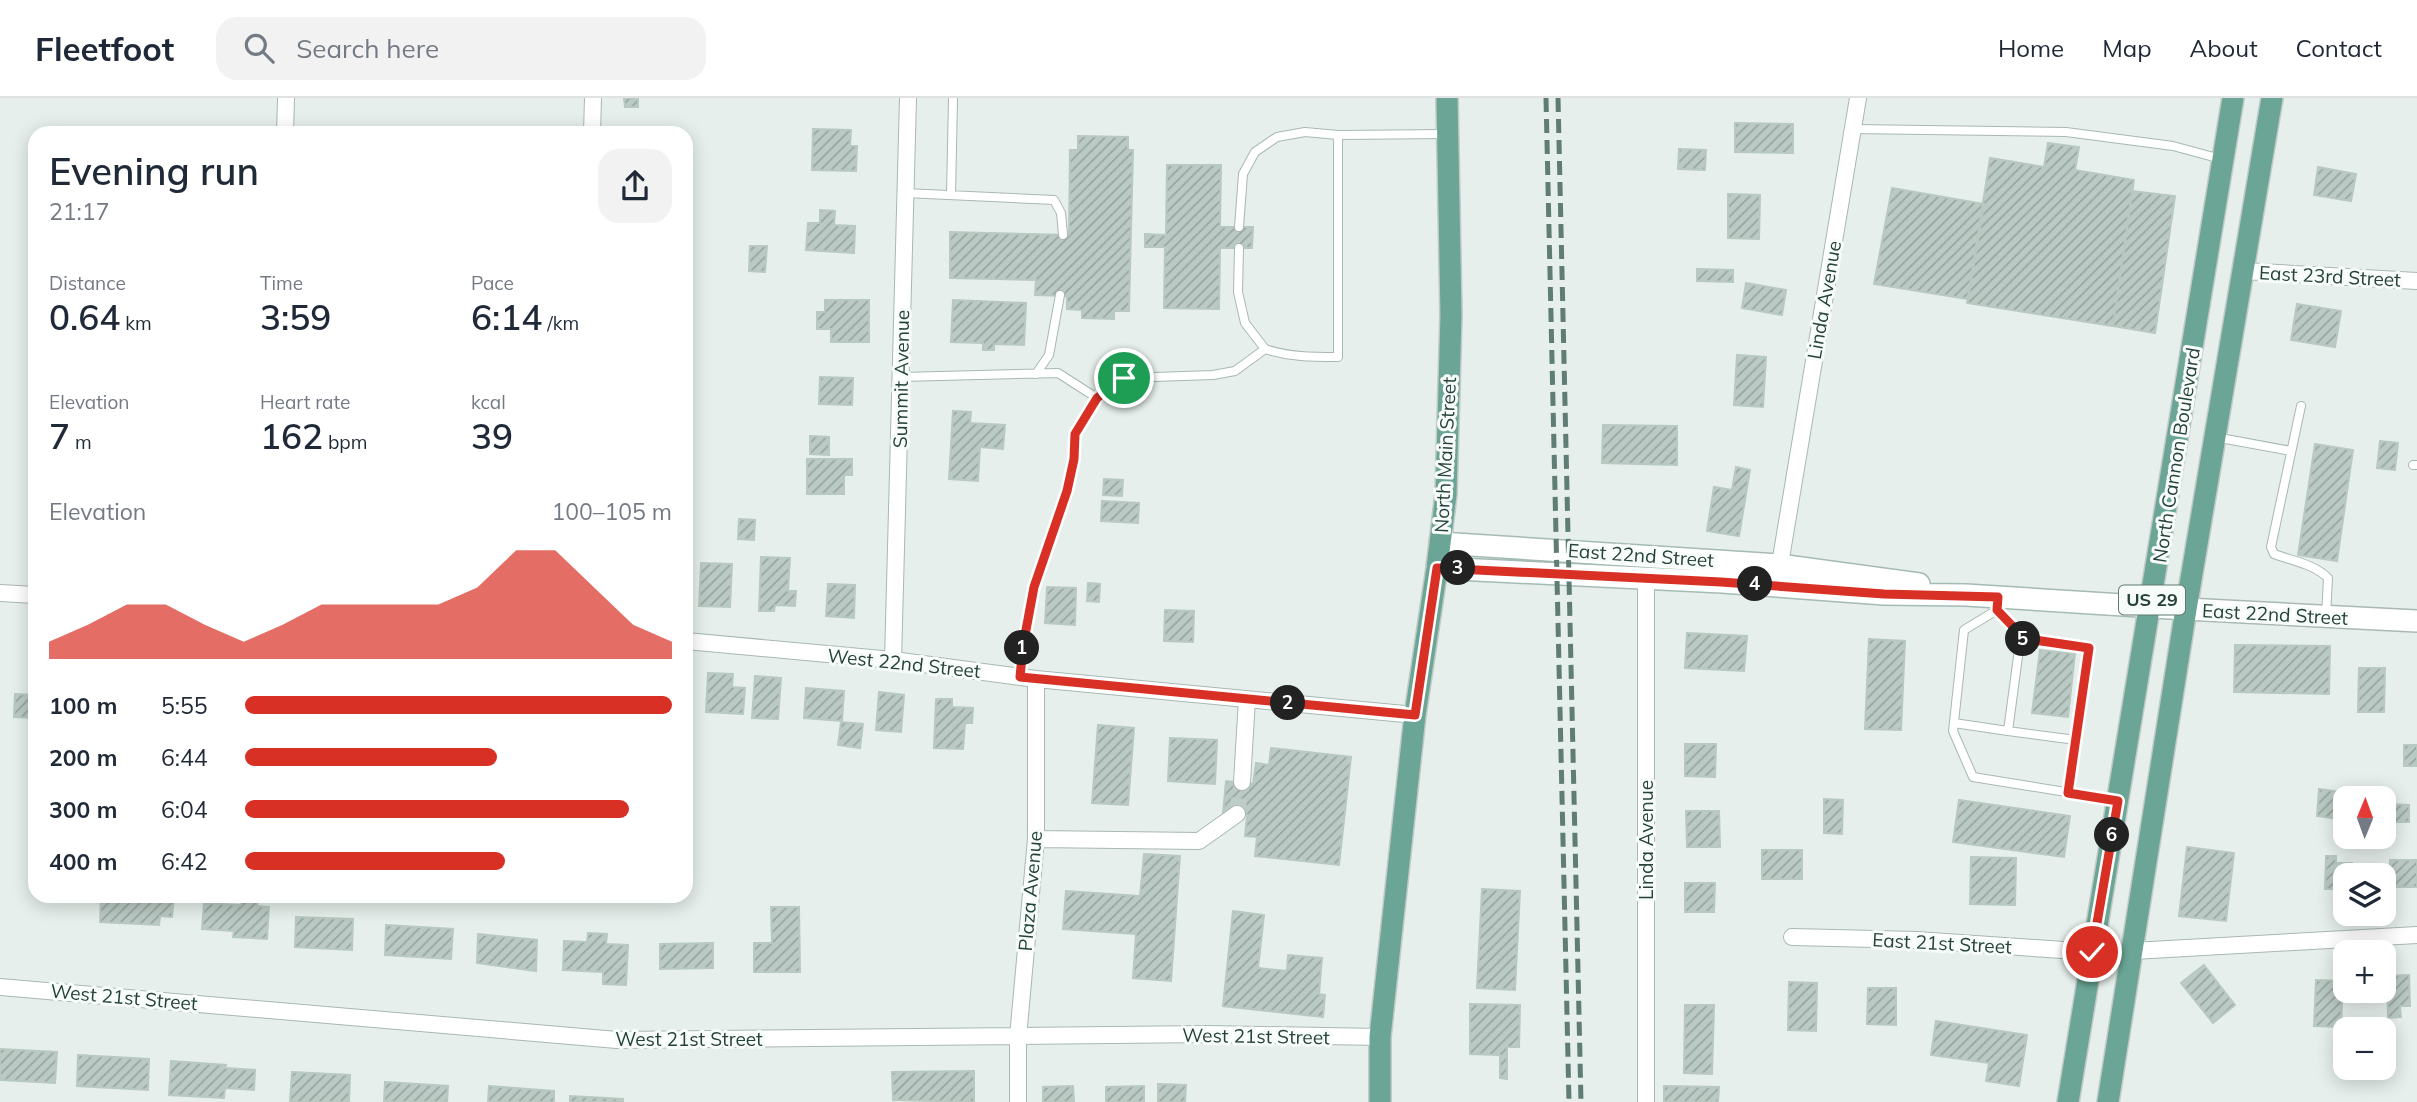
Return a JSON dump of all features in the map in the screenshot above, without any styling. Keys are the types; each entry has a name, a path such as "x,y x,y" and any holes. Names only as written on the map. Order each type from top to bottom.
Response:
{"main road":[{"name":"North Main Street","path":"1380,1102 1380,1037 1415,715 1440,543 1447,461 1451,315 1447,98"},
{"name":"North Cannon Boulevard","path":"2068,1102 2233,98"},
{"name":"North Cannon Boulevard","path":"2108,1102 2186,609 2272,98"},
{"name":"East 22nd Street","path":"1440,543 1778,575 1884,594 1966,595 1998,603 2151,607 2417,621"},
{"name":"East 22nd Street","path":"1437,568 1646,578 1778,575"}],"street":[{"path":"285,126 286,98"},
{"path":"592,126 593,98"},
{"name":"Summit Avenue","path":"894,660 908,98"},
{"name":"Linda Avenue","path":"1778,575 1858,98"},
{"name":"East 23rd Street","path":"2243,271 2417,281"},
{"name":"Linda Avenue","path":"1646,578 1646,1102"},
{"path":"0,593 28,595"},
{"name":"West 22nd Street","path":"693,642 894,660 1028,678 1415,715"},
{"name":"Plaza Avenue","path":"1018,1102 1018,1037 1036,839 1028,678"},
{"path":"1241,782 1247,699"},
{"path":"1036,839 1199,841 1237,814"},
{"path":"2133,950 2417,935"},
{"name":"East 21st Street","path":"1792,937 1917,940 2092,952"},
{"name":"West 21st Street","path":"0,987 617,1040 1207,1034 1380,1037"}],"lane":[{"path":"951,195 953,98"},
{"path":"1853,129 2066,132 2173,146 2224,160"},
{"path":"1239,227 1243,174 1255,152 1277,137 1305,132 1338,135 1448,134"},
{"path":"1239,248 1238,292 1245,323 1265,349 1301,357 1338,357 1338,135"},
{"path":"905,193 1054,200 1060,213 1063,235"},
{"path":"1036,374 1049,355 1060,295"},
{"path":"1028,678 1023,646 1034,587 1067,491 1074,459 1075,434 1097,398 1124,378 1213,375 1235,371 1265,349"},
{"path":"901,377 1058,373 1097,398"},
{"path":"2301,406 2271,547 2274,554 2318,568 2328,578 2326,616"},
{"path":"2215,437 2291,451"},
{"path":"2008,731 2021,635 1998,603 1964,630 1953,731 1973,777 2118,801"},
{"path":"2021,638 2089,648 2068,793"},
{"path":"1954,723 2077,740"}],"building":[{"path":"624,98 638,98 638,107 625,107"},
{"path":"1735,123 1793,124 1793,153 1735,152"},
{"path":"813,129 851,130 850,146 857,146 856,171 812,170"},
{"path":"1078,136 1128,137 1128,150 1133,150 1129,311 1114,311 1114,319 1082,318 1082,310 1067,309 1067,296 1035,295 1036,280 950,278 950,232 1069,235 1070,150 1078,150"},
{"path":"2048,143 2079,147 2075,170 2134,180 2113,326 1967,303 1990,158 2044,167"},
{"path":"1679,149 1706,150 1705,170 1678,169"},
{"path":"1167,165 1221,165 1220,227 1253,227 1252,248 1220,248 1219,309 1164,308 1165,247 1145,247 1145,234 1166,235"},
{"path":"2318,167 2356,174 2351,201 2314,195"},
{"path":"1892,188 1984,204 1968,299 1874,284"},
{"path":"2132,191 2175,196 2155,333 2113,326"},
{"path":"1728,194 1760,195 1759,239 1728,238"},
{"path":"820,210 835,211 834,225 855,226 854,253 806,250 808,223 820,223"},
{"path":"750,246 767,246 765,272 749,271"},
{"path":"1697,269 1733,270 1733,282 1697,281"},
{"path":"1746,283 1786,290 1782,315 1742,308"},
{"path":"825,300 869,300 869,342 831,342 831,329 817,329 817,312 825,312"},
{"path":"953,300 1026,303 1024,345 994,344 994,350 983,350 983,343 951,342"},
{"path":"2297,304 2341,311 2335,347 2291,340"},
{"path":"1737,355 1766,357 1763,407 1734,405"},
{"path":"820,377 853,378 852,405 819,404"},
{"path":"953,411 971,412 970,423 1005,425 1003,449 980,447 978,481 949,479"},
{"path":"1603,425 1677,426 1677,465 1602,463"},
{"path":"810,436 829,437 829,455 810,454"},
{"path":"2380,441 2398,443 2395,470 2377,468"},
{"path":"2315,444 2353,450 2337,561 2298,555"},
{"path":"807,459 852,459 852,475 844,475 844,494 807,494"},
{"path":"1736,467 1750,470 1739,536 1707,531 1714,487 1732,490"},
{"path":"1104,479 1123,480 1122,496 1103,495"},
{"path":"1102,501 1139,503 1138,523 1101,521"},
{"path":"739,519 755,520 754,540 738,539"},
{"path":"761,557 790,558 788,591 796,591 795,606 775,605 774,611 759,611"},
{"path":"701,563 732,564 730,607 699,606"},
{"path":"1088,583 1100,584 1099,602 1087,601"},
{"path":"828,584 855,585 854,618 826,616"},
{"path":"1047,587 1076,588 1075,625 1045,623"},
{"path":"1165,610 1194,611 1193,642 1164,641"},
{"path":"1687,633 1747,636 1744,671 1685,668"},
{"path":"1869,639 1905,641 1901,730 1865,729"},
{"path":"2235,645 2330,646 2329,694 2234,692"},
{"path":"2040,650 2075,654 2068,717 2032,713"},
{"path":"2359,668 2385,668 2384,712 2358,712"},
{"path":"708,673 733,674 732,687 745,688 743,714 706,712"},
{"path":"755,676 781,678 778,719 752,718"},
{"path":"806,688 844,691 842,721 804,718"},
{"path":"879,692 904,695 901,732 876,730"},
{"path":"15,694 28,695 28,718 14,717"},
{"path":"936,699 952,699 952,707 973,708 972,723 965,723 963,749 934,748"},
{"path":"841,722 863,724 860,748 838,745"},
{"path":"1098,725 1134,728 1128,805 1092,803"},
{"path":"1170,738 1217,740 1215,784 1168,781"},
{"path":"1685,744 1716,744 1715,777 1685,776"},
{"path":"2404,745 2417,745 2417,766 2404,766"},
{"path":"1271,748 1351,757 1339,865 1255,856 1257,837 1245,836 1247,815 1223,813 1226,781 1253,784 1256,763 1269,765"},
{"path":"2319,789 2333,791 2333,818 2317,816"},
{"path":"1824,799 1843,800 1842,834 1824,833"},
{"path":"1959,800 2070,816 2064,857 1953,842"},
{"path":"2396,804 2409,805 2409,822 2396,822"},
{"path":"1686,811 1719,811 1720,847 1687,847"},
{"path":"2187,847 2234,853 2226,921 2179,916"},
{"path":"1762,850 1802,850 1802,879 1762,879"},
{"path":"1144,854 1180,856 1171,981 1133,978 1136,934 1063,929 1066,891 1140,896"},
{"path":"2326,856 2336,856 2336,863 2333,863 2333,889 2325,889"},
{"path":"1971,857 2016,858 2015,905 1970,904"},
{"path":"2390,860 2417,860 2417,887 2396,887 2396,863 2390,863"},
{"path":"1685,883 1715,883 1714,912 1685,912"},
{"path":"1482,889 1520,891 1515,990 1477,988"},
{"path":"101,903 173,903 172,917 160,916 159,925 100,922"},
{"path":"204,903 257,903 257,906 269,907 267,939 233,937 234,931 202,929"},
{"path":"771,907 799,907 800,972 754,972 754,943 772,943"},
{"path":"1233,911 1264,915 1258,968 1287,971 1288,955 1322,958 1319,994 1325,995 1323,1017 1223,1006"},
{"path":"296,917 353,919 352,950 295,947"},
{"path":"386,925 453,929 451,959 385,955"},
{"path":"588,933 607,934 606,944 628,945 626,985 603,984 603,972 563,970 564,941 587,942"},
{"path":"478,934 537,940 536,971 477,963"},
{"path":"713,943 713,968 660,969 660,944"},
{"path":"2204,965 2235,1005 2213,1023 2181,983"},
{"path":"2409,975 2410,1006 2400,1006 2401,1017 2388,1017 2388,1003 2396,1003 2396,976"},
{"path":"2316,980 2333,981 2333,1003 2342,1003 2341,1017 2333,1017 2333,1027 2314,1026"},
{"path":"1789,982 1817,983 1816,1031 1788,1030"},
{"path":"1868,988 1896,988 1896,1025 1867,1024"},
{"path":"1470,1004 1520,1005 1519,1047 1507,1047 1507,1079 1500,1078 1500,1055 1470,1054"},
{"path":"1685,1005 1714,1005 1712,1074 1684,1073"},
{"path":"1936,1021 2027,1035 2019,1086 1986,1081 1989,1063 1931,1055"},
{"path":"0,1049 57,1052 55,1083 0,1080"},
{"path":"78,1055 149,1059 148,1090 77,1086"},
{"path":"171,1061 255,1070 254,1090 225,1088 224,1098 169,1095"},
{"path":"974,1071 974,1102 893,1100 892,1072"},
{"path":"292,1072 350,1075 349,1102 290,1102"},
{"path":"385,1082 448,1086 447,1102 384,1102"},
{"path":"1158,1084 1186,1085 1185,1102 1158,1102"},
{"path":"489,1086 554,1091 554,1102 488,1102"},
{"path":"1073,1086 1074,1102 1043,1102 1043,1087"},
{"path":"1144,1086 1144,1102 1106,1102 1106,1087"},
{"path":"1664,1086 1719,1087 1718,1102 1664,1102"},
{"path":"570,1096 623,1099 623,1102 570,1102"}],"tunnel":[{"path":"1237,814 1242,782"}],"railway":[{"path":"1546,98 1569,1102"},
{"path":"1558,98 1581,1102"}],"route":[{"path":"1124,378 1097,398 1075,434 1074,459 1067,491 1034,587 1020,677 1415,715 1437,568 1721,582 1884,594 1998,597 1997,610 2021,638 2089,648 2068,793 2118,801 2092,952"}]}
